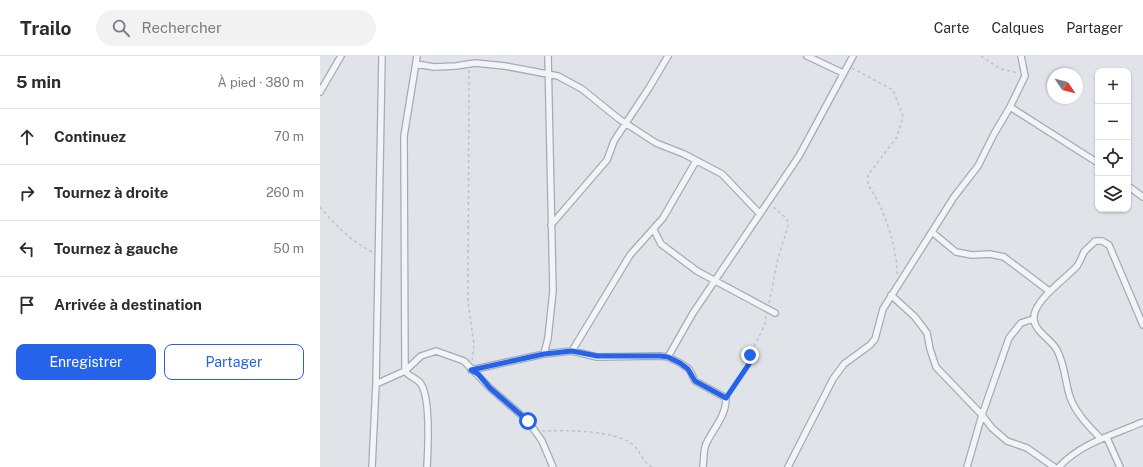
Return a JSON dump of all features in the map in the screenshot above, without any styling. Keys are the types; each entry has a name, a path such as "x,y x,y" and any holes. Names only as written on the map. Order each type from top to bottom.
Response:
{"street":[{"path":"320,92 341,56"},
{"path":"372,467 376,384 377,255 382,56"},
{"path":"417,56 404,136 405,371 409,376 420,383 425,393 428,467"},
{"path":"544,354 548,338 553,292 550,74 548,56"},
{"path":"551,226 607,160 614,141 668,56"},
{"path":"807,56 843,72"},
{"path":"668,357 693,313 716,281 759,213 799,156 853,56"},
{"path":"788,467 833,379 844,364 870,345 875,339 882,309 954,198 978,166 994,134 1010,108 1025,76 1021,56"},
{"path":"416,64 434,67 469,64 505,66 550,74 582,89 625,123 656,143 684,154 722,174 750,201 759,213"},
{"path":"1010,108 1095,161"},
{"path":"572,351 630,255 654,230 673,203 696,161"},
{"path":"1131,188 1143,197"},
{"path":"654,230 660,244 679,259 697,271 775,313"},
{"path":"932,232 956,252 972,255 990,254 1004,257 1049,291"},
{"path":"1120,467 1104,438 1078,414 1070,398 1064,368 1057,349 1036,324 1034,319 1035,313 1049,291 1068,276 1078,265 1084,252 1095,241 1102,241 1109,245 1143,325"},
{"path":"891,295 915,317 927,333 936,367 982,415 992,428 1007,441 1028,448 1054,467"},
{"path":"968,467 982,415 1009,338 1021,323 1034,319"},
{"path":"376,384 405,371 421,356 436,351 464,361 471,370 478,374 490,388 528,421 534,432 542,441 553,467"},
{"path":"471,370 544,354 572,351 597,356 668,357 688,369 695,381 726,398 726,408 719,425 706,443 703,467"},
{"path":"1059,467 1068,457 1080,449 1143,422"}],"path":[{"path":"981,56 1001,68 1025,76"},
{"path":"469,64 468,302 474,344 471,370"},
{"path":"847,65 893,90 903,116 897,137 868,175 868,185 876,195 890,232 895,254 896,288"},
{"path":"726,398 749,364 750,355 764,324 778,258 789,223 785,217 767,202"},
{"path":"320,207 356,244 377,255"},
{"path":"534,432 579,431 622,438 633,445 645,463 652,467"}],"route":[{"path":"528,421 490,388 478,374 471,370 544,354 572,351 597,356 660,356 668,357 680,363 688,369 695,381 726,398 749,364 750,355"}]}
